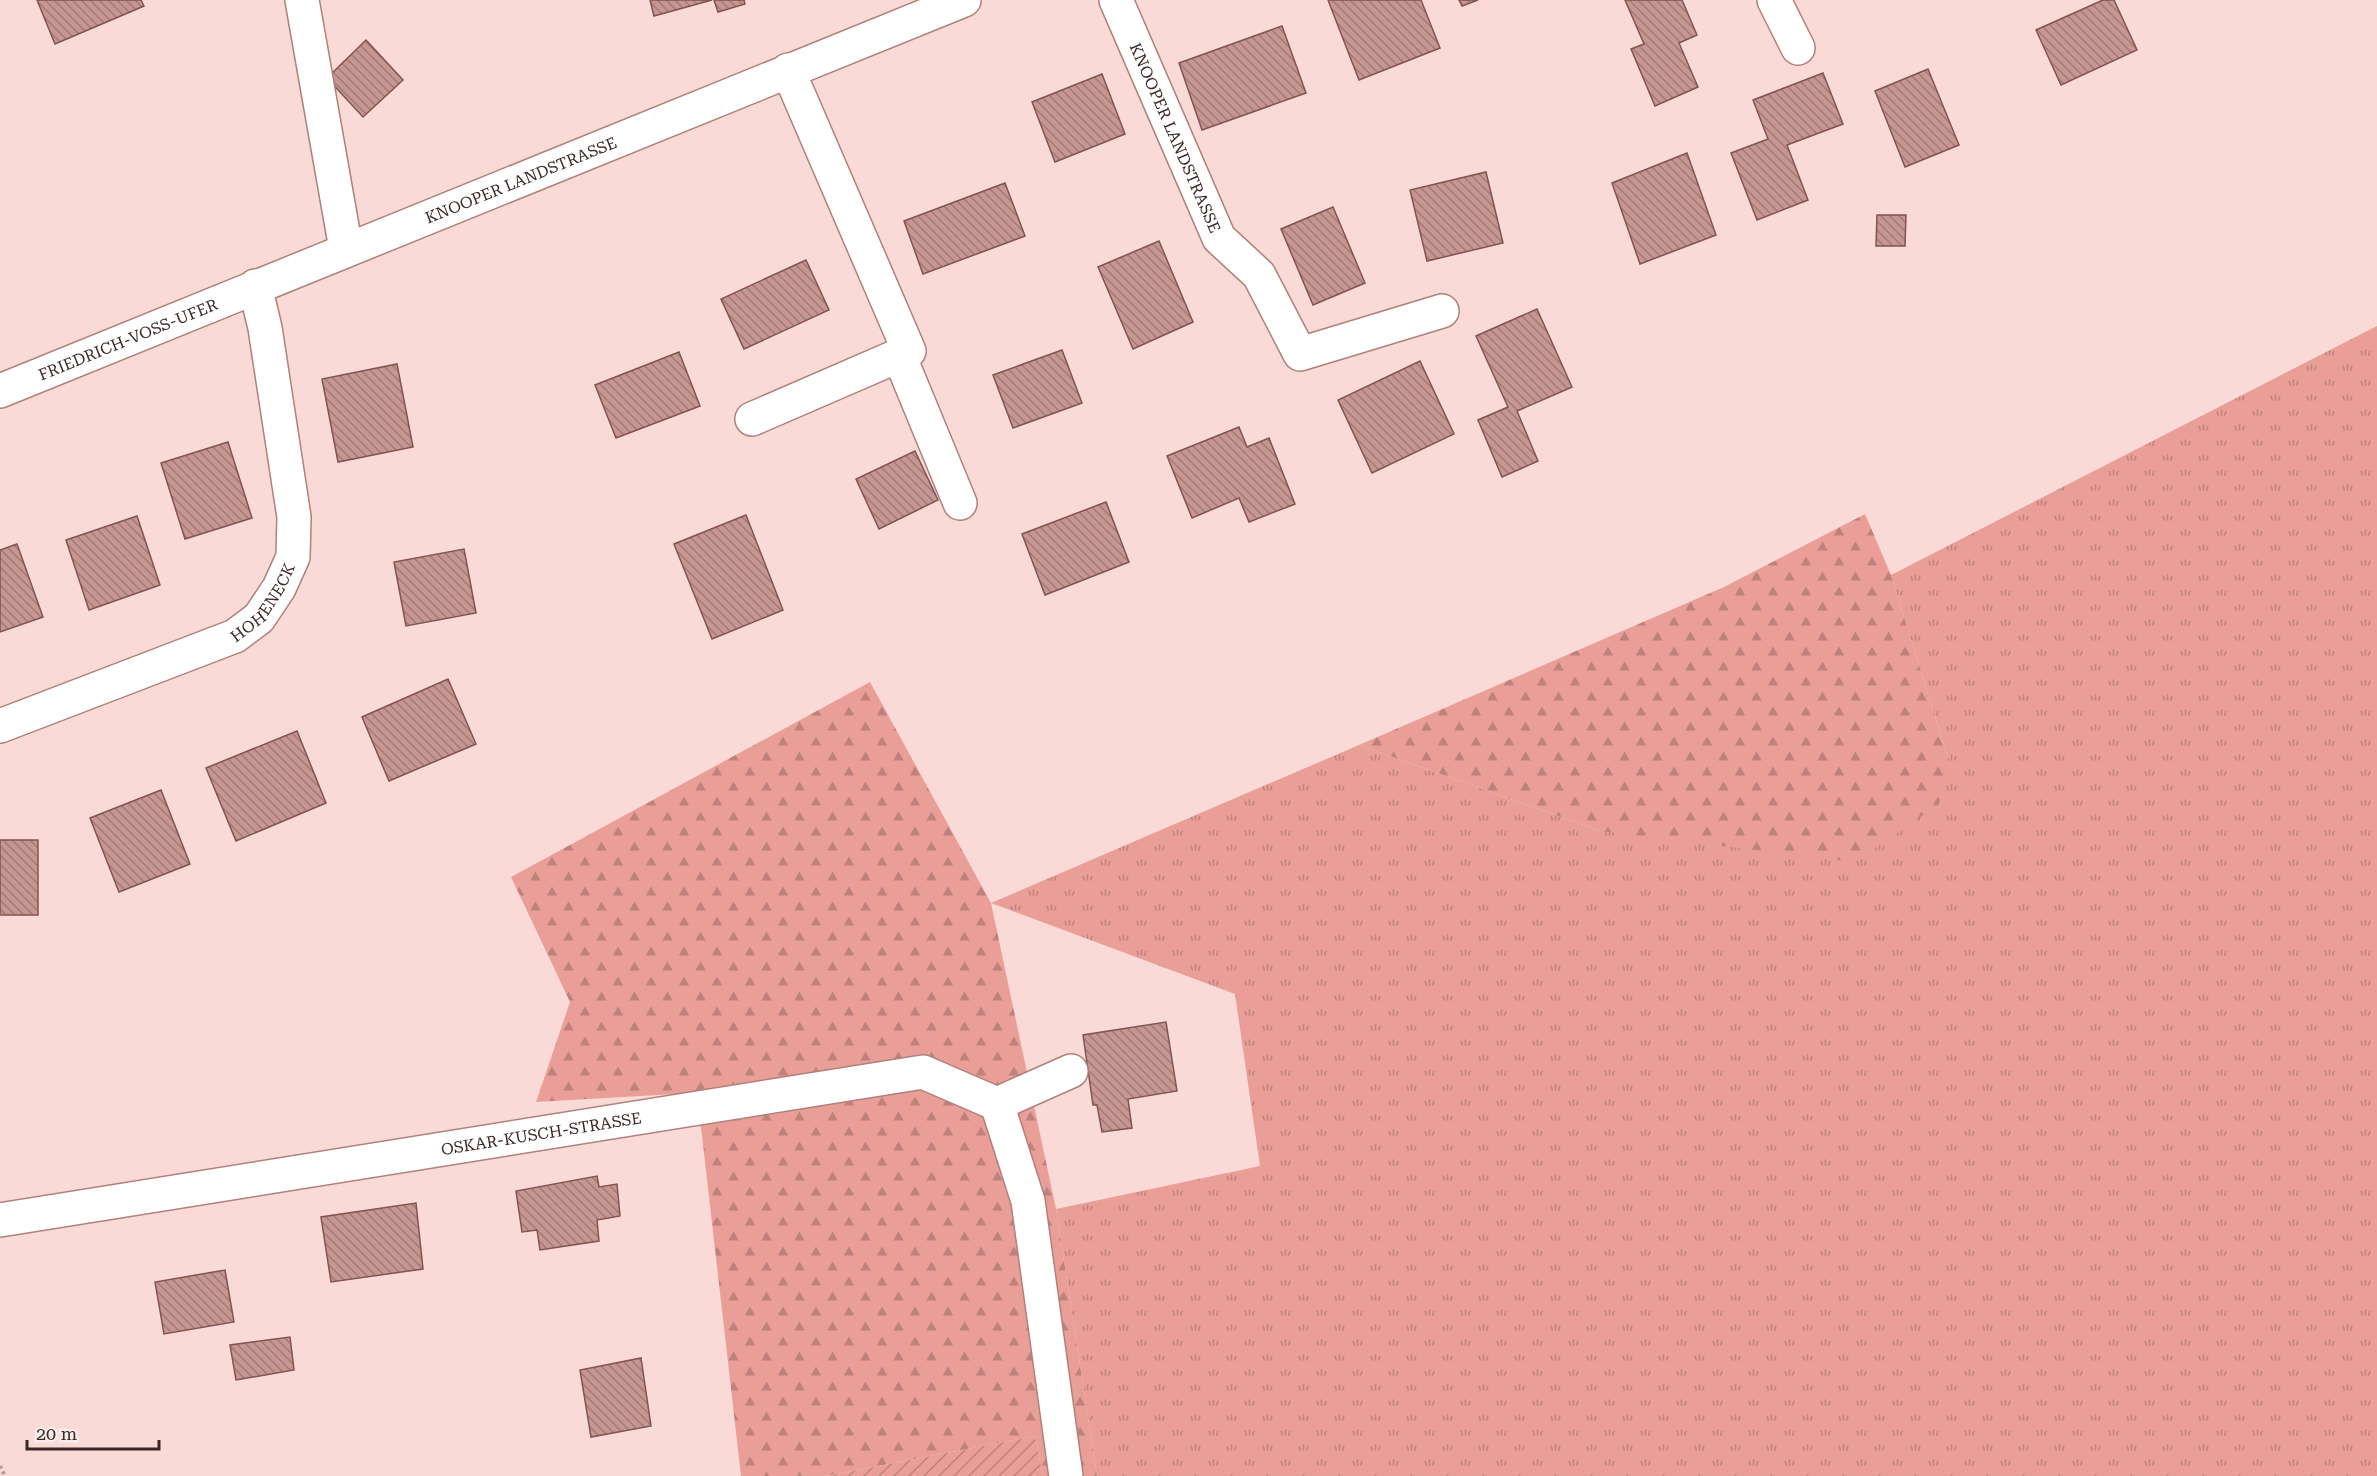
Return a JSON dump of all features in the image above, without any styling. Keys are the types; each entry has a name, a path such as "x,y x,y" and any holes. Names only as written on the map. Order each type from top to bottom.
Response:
{"street":[{"path":"302,0 346,249"},
{"name":"KNOOPER LANDSTRASSE","path":"255,286 964,0"},
{"name":"KNOOPER LANDSTRASSE","path":"1116,0 1219,238 1259,275 1300,354 1442,311"},
{"path":"1774,0 1798,48"},
{"path":"752,419 909,351 788,70"},
{"name":"FRIEDRICH-VOSS-UFER","path":"0,391 255,286"},
{"name":"HOHENECK","path":"0,726 235,636 259,618 279,588 293,557 294,517 265,328 255,286"},
{"path":"899,355 960,503"},
{"path":"1066,1476 1029,1201 997,1104 1071,1071"},
{"name":"OSKAR-KUSCH-STRASSE","path":"0,1220 923,1072 997,1104"}],"path":[{"path":"0,1466 4,1476"}],"green space":[{"path":"2377,326 2377,1476 1097,1476 1056,1209 1260,1166 1235,994 991,903 1359,745 1600,831 1948,758 1891,575"},
{"path":"1865,514 1891,575 1948,758 1939,804 1855,862 1600,831 1359,745 1724,587"},
{"path":"870,682 991,903 1056,1209 1097,1476 1043,1476 1035,1436 826,1476 741,1476 701,1127 676,1094 536,1102 570,1002 511,877"},
{"path":"1035,1436 1043,1476 826,1476"}],"building":[{"path":"37,0 141,0 144,6 55,44"},
{"path":"650,0 712,0 654,16"},
{"path":"714,0 744,0 745,4 718,12"},
{"path":"1328,0 1421,0 1440,48 1359,80"},
{"path":"1459,0 1478,0 1462,6"},
{"path":"1625,0 1682,0 1697,35 1679,43 1698,87 1655,106 1631,49 1644,44"},
{"path":"2103,0 2114,0 2137,50 2061,85 2036,30"},
{"path":"1282,26 1306,93 1202,130 1179,63"},
{"path":"366,40 403,80 363,117 327,78"},
{"path":"1928,69 1959,145 1905,167 1875,91"},
{"path":"1823,73 1843,124 1787,145 1808,200 1757,220 1731,153 1768,139 1753,100"},
{"path":"1102,74 1125,134 1055,162 1032,102"},
{"path":"1687,153 1716,235 1640,264 1612,183"},
{"path":"1486,172 1503,243 1427,261 1410,190"},
{"path":"1005,183 1025,236 923,274 904,221"},
{"path":"1333,207 1365,283 1313,305 1281,229"},
{"path":"1877,215 1906,215 1905,246 1876,246"},
{"path":"1159,241 1193,322 1133,349 1098,267"},
{"path":"806,260 829,310 744,349 721,299"},
{"path":"1537,309 1572,387 1517,411 1538,461 1502,477 1478,420 1508,407 1476,336"},
{"path":"1062,350 1082,403 1013,428 993,375"},
{"path":"679,352 700,406 616,438 595,385"},
{"path":"1420,361 1454,434 1372,473 1338,400"},
{"path":"397,364 413,447 338,462 322,379"},
{"path":"1239,427 1247,447 1269,438 1295,504 1249,522 1239,498 1192,518 1167,456"},
{"path":"228,442 252,518 185,539 161,463"},
{"path":"915,451 938,500 879,529 856,479"},
{"path":"1106,502 1129,562 1045,595 1022,534"},
{"path":"746,515 783,610 712,639 674,544"},
{"path":"137,516 160,585 89,610 66,540"},
{"path":"17,544 43,617 0,632 0,550"},
{"path":"464,549 476,613 406,626 394,562"},
{"path":"448,679 476,744 389,781 362,717"},
{"path":"297,731 326,803 236,841 206,768"},
{"path":"161,790 190,864 119,892 90,818"},
{"path":"0,840 38,840 38,915 0,915"},
{"path":"1166,1022 1177,1091 1128,1099 1132,1128 1102,1132 1097,1105 1093,1105 1083,1035"},
{"path":"597,1176 599,1187 617,1184 620,1216 597,1220 599,1241 540,1250 537,1230 522,1232 516,1191"},
{"path":"416,1203 423,1269 331,1282 321,1217"},
{"path":"225,1270 234,1322 164,1334 155,1282"},
{"path":"290,1337 294,1370 236,1380 230,1345"},
{"path":"641,1358 651,1426 591,1437 580,1370"}]}
